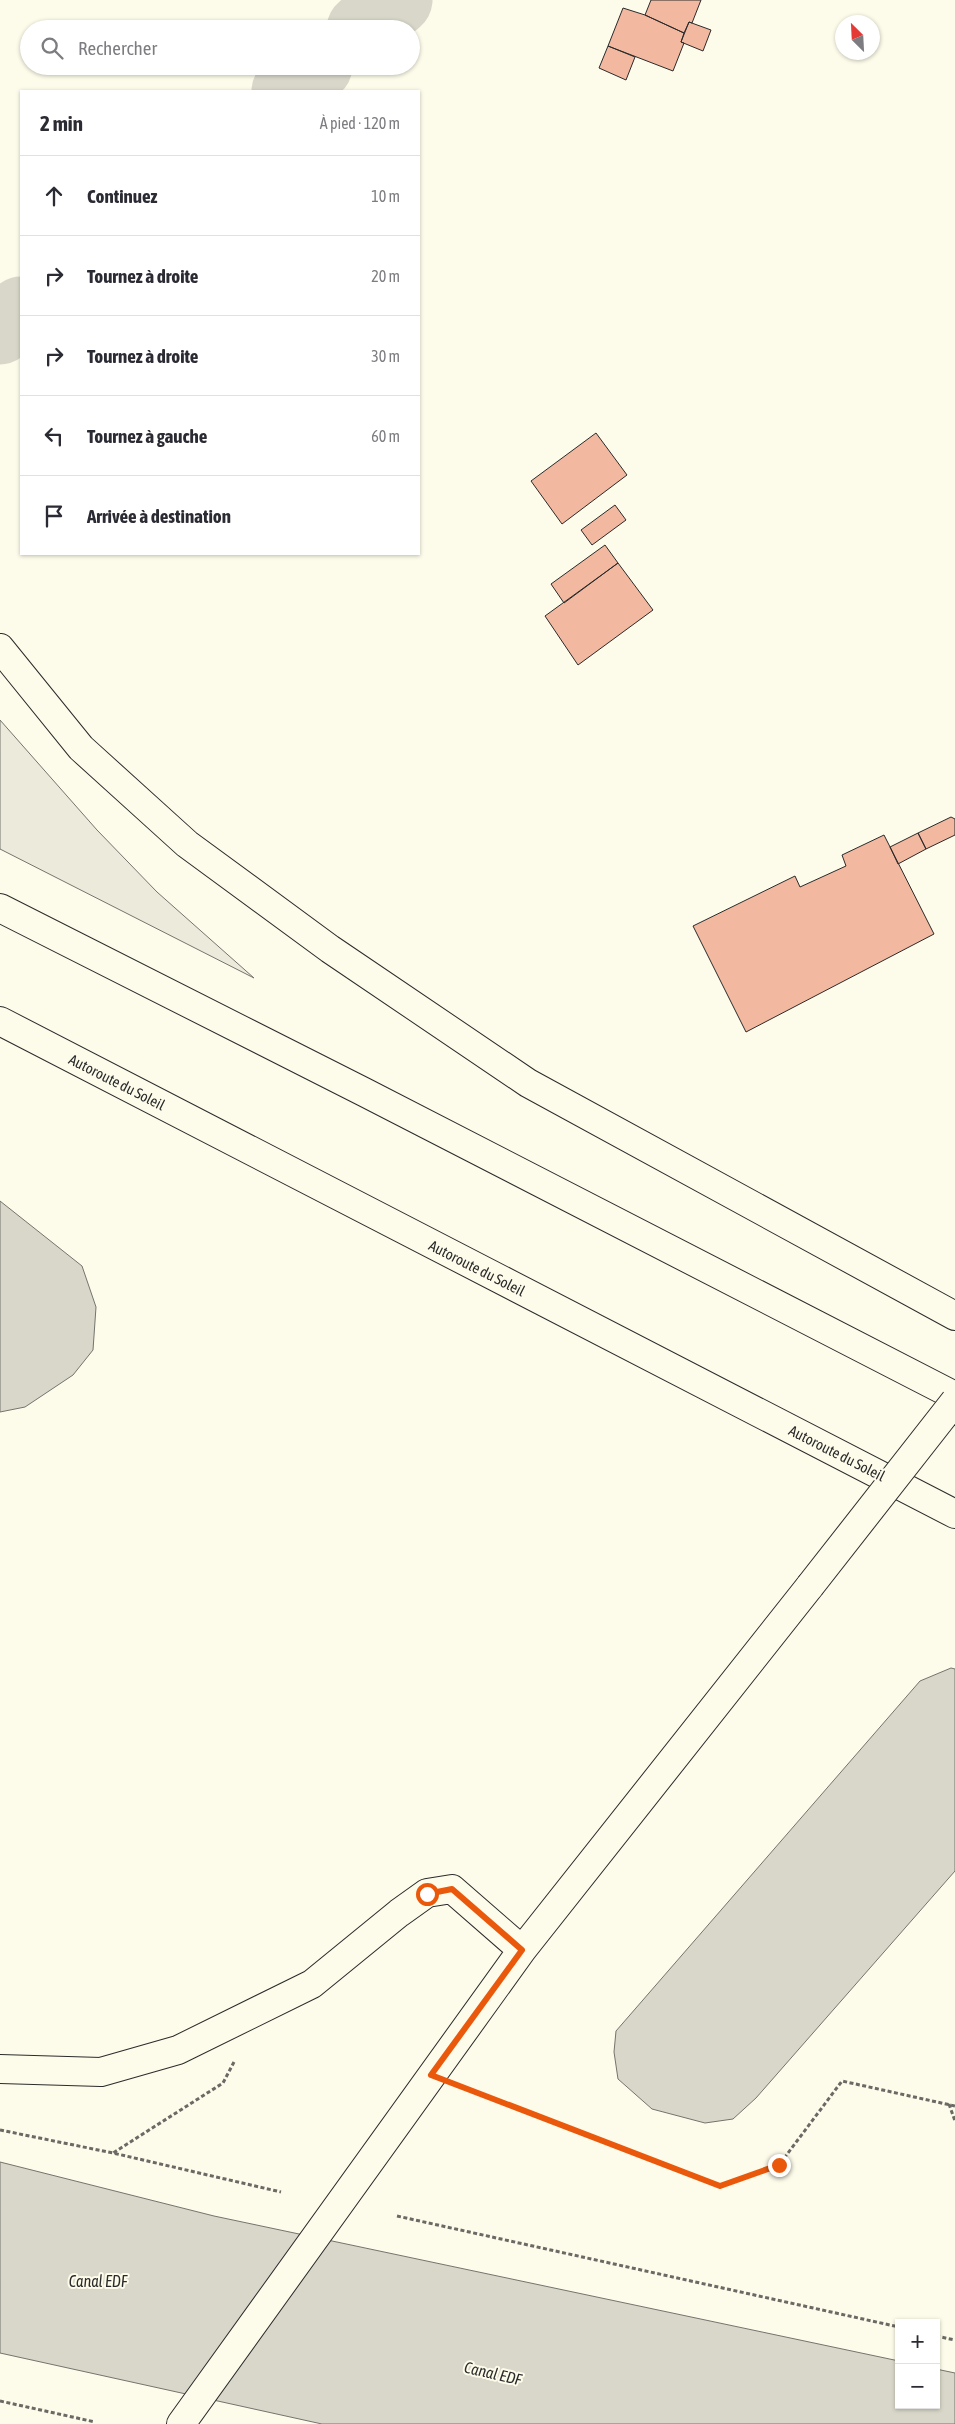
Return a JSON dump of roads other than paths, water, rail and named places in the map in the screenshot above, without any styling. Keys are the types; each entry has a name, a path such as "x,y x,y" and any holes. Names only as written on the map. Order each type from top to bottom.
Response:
{"main road":[{"path":"0,648 82,748 116,780 187,844 330,949 528,1083 955,1316"},
{"path":"0,908 364,1092 955,1396"},
{"name":"Autoroute du Soleil","path":"0,1021 955,1514"},
{"path":"181,2424 522,1950 955,1401"},
{"path":"0,2070 101,2072 178,2050 312,1984 399,1913 427,1894 452,1889 522,1950"}],"water":[{"path":"0,1201 82,1266 96,1307 93,1350 73,1375 25,1407 0,1412"},
{"path":"951,1668 955,1669 955,1871 756,2098 733,2119 705,2123 652,2109 618,2079 614,2052 616,2031 920,1681"},
{"name":"Canal EDF","path":"0,2162 214,2216 895,2360 895,2409 940,2409 940,2370 955,2373 955,2424 322,2424 0,2353"}],"waterway":[{"path":"373,20 397,0"},
{"path":"288,90 306,75"},
{"path":"0,329 20,313"}]}
